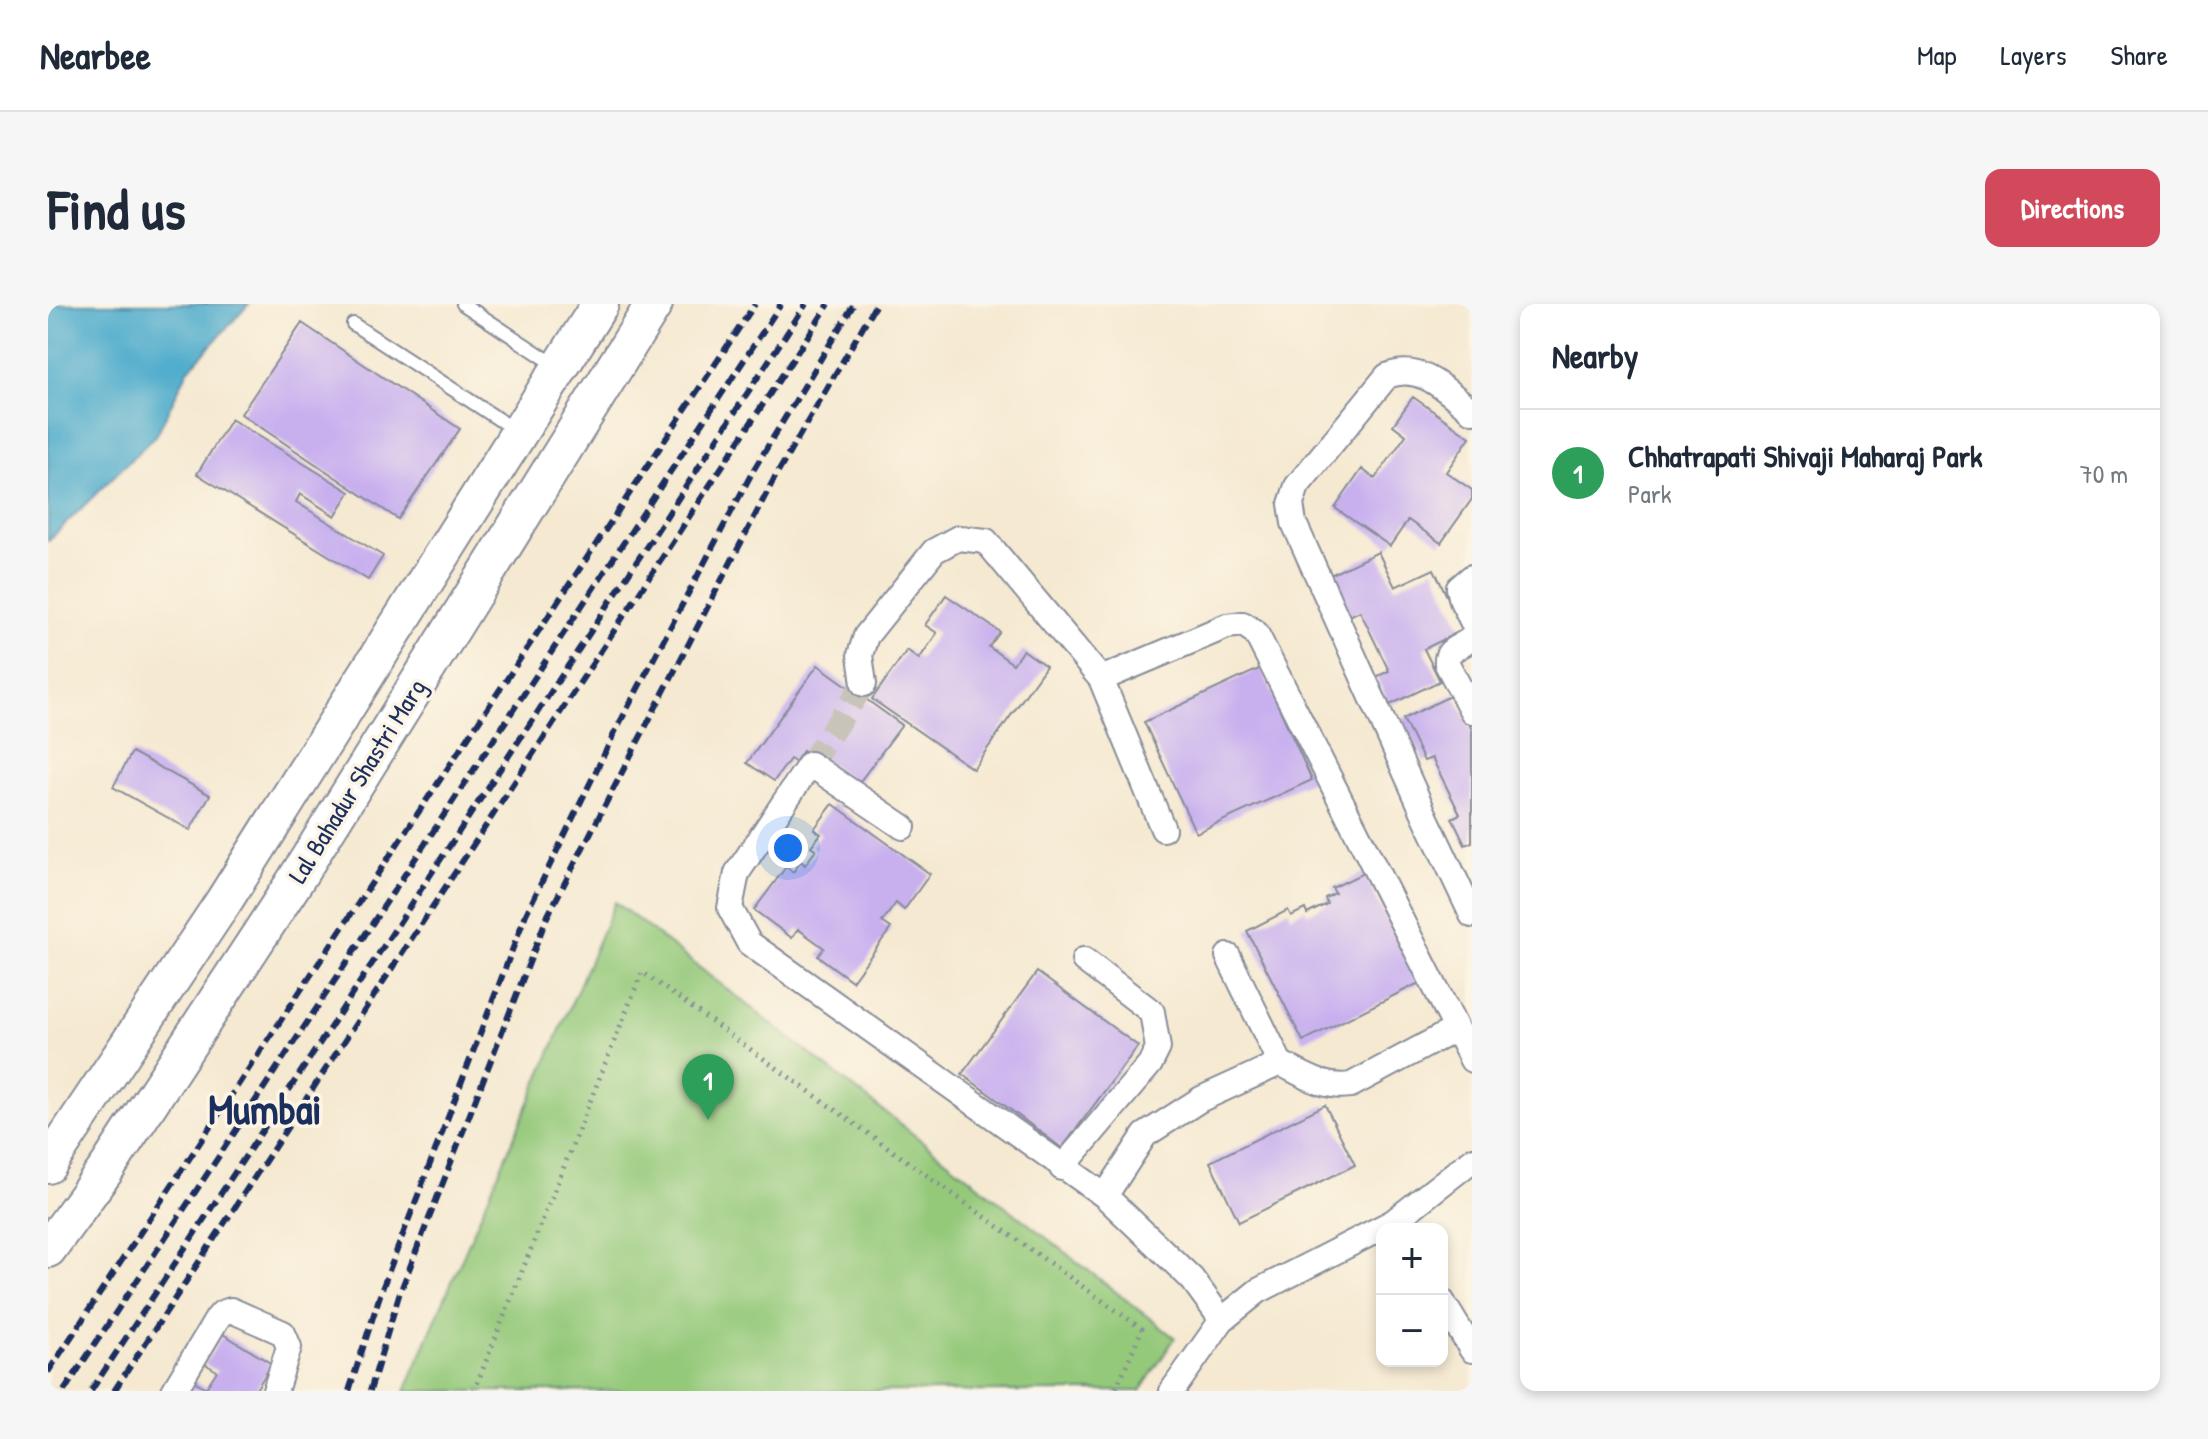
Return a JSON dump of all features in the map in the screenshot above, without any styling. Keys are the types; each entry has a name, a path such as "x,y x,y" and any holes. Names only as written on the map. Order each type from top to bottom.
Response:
{"main road":[{"name":"Lal Bahadur Shastri Marg","path":"48,1165 224,901 599,305"},
{"path":"599,305 645,317"},
{"name":"Lal Bahadur Shastri Marg","path":"48,1249 107,1168 293,884 645,317"},
{"path":"224,901 293,884"}],"street":[{"path":"1472,411 1423,373 1402,370 1387,376 1297,486 1291,504 1294,523 1472,915"},
{"path":"864,684 860,655 866,636 934,551 958,538 986,541 1101,679 1163,829"},
{"path":"1472,577 1459,588 1472,621"},
{"path":"1101,679 1227,626 1243,624 1256,633 1454,1030 1472,1060"},
{"path":"1472,637 1449,652 1446,658 1472,711"},
{"path":"903,827 810,764 737,873 730,908 749,943 1105,1196 1192,1279 1222,1320"},
{"path":"1228,956 1280,1063 1319,1083 1335,1087 1351,1085 1454,1030"},
{"path":"1062,1168 1150,1064 1158,1048 1152,1012 1084,960"},
{"path":"1105,1196 1145,1135 1201,1099 1280,1063"},
{"path":"1397,1223 1472,1160"},
{"path":"1172,1391 1222,1320 1258,1291 1376,1234"},
{"path":"174,1391 217,1319 231,1310 283,1333 288,1340 289,1347 275,1391"},
{"path":"1448,1311 1472,1350"}],"lane":[{"path":"463,304 559,368"},
{"path":"353,324 518,433"}],"path":[{"path":"474,1391 642,972 1142,1329 1115,1391"}],"green space":[{"path":"615,902 1175,1338 1140,1391 405,1391"}],"water":[{"path":"48,304 249,304 188,370 157,434 48,541"}],"building":[{"path":"302,323 460,429 398,519 241,414"},
{"path":"1413,397 1470,437 1446,472 1472,490 1472,499 1441,543 1408,520 1390,546 1335,508 1362,469 1375,479 1406,435 1393,425"},
{"path":"231,419 350,492 335,516 300,494 296,502 383,556 368,580 197,474"},
{"path":"1378,552 1395,587 1434,569 1463,630 1424,649 1440,681 1390,705 1376,677 1389,671 1360,611 1347,617 1328,576"},
{"path":"946,595 1000,632 989,647 1013,664 1023,650 1046,666 973,769 872,699 907,650 919,659 937,633 925,625"},
{"path":"818,665 902,725 858,784 822,758 819,762 803,751 795,762 790,759 774,781 747,763"},
{"path":"1261,668 1312,780 1196,833 1144,722"},
{"path":"1454,694 1472,730 1472,842 1465,845 1452,818 1460,814 1432,758 1424,761 1403,719"},
{"path":"132,752 210,795 190,830 113,787"},
{"path":"833,804 930,874 904,910 896,903 882,922 891,928 852,981 818,956 824,948 798,929 792,938 754,910 786,867 793,872 801,861 805,865 816,850 811,846 821,834 814,829"},
{"path":"1363,873 1419,983 1303,1041 1247,931 1288,910 1291,916 1305,909 1307,914 1327,904 1325,898 1335,893 1332,888"},
{"path":"1037,972 1138,1046 1062,1148 962,1074"},
{"path":"1325,1105 1355,1165 1239,1222 1210,1162"},
{"path":"223,1334 272,1364 255,1391 240,1388 238,1391 189,1391 194,1381 206,1388 217,1371 205,1364"}],"tunnel":[{"path":"810,764 864,684"}],"railway":[{"path":"48,1372 755,304"},
{"path":"64,1391 781,304"},
{"path":"91,1391 806,304"},
{"path":"114,1391 829,304"},
{"path":"349,1391 382,1289 526,914 617,728 754,469 854,304"},
{"path":"370,1391 399,1295 547,917 773,481 876,304"}],"place":[{"name":"Chhatrapati Shivaji Maharaj Park","path":"708,1120"}],"district":[{"name":"Mumbai","path":"265,1109"}]}
